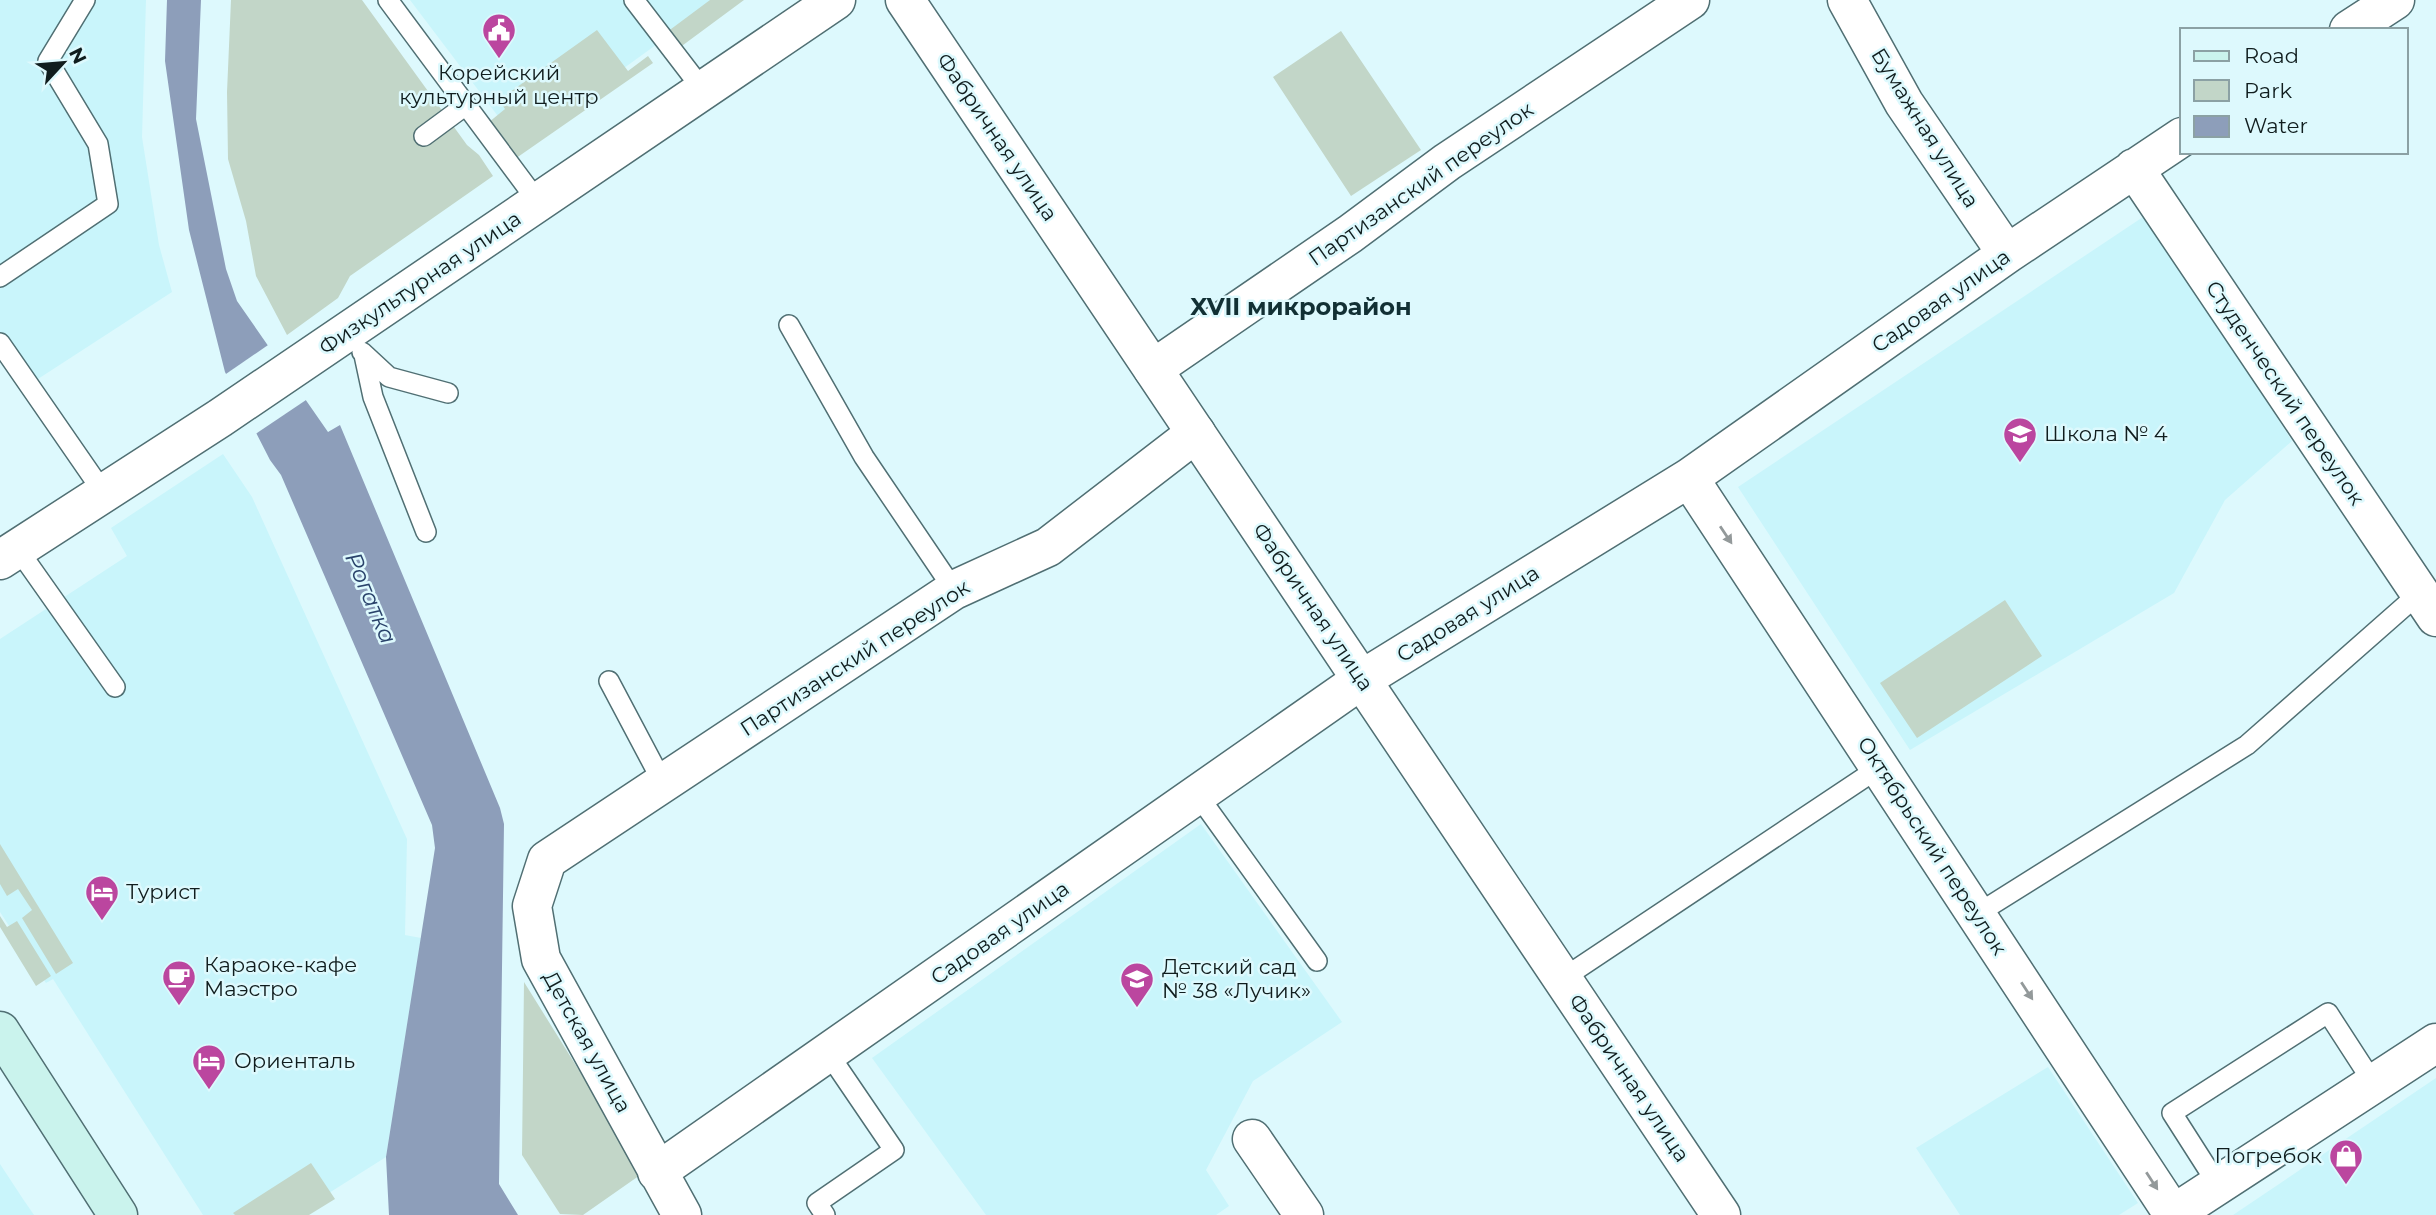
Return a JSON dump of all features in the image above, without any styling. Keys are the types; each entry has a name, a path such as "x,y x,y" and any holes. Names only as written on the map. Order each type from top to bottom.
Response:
{"main road":[{"path":"0,1031 118,1215"}],"street":[{"name":"Фабричная улица","path":"905,0 1721,1215"},
{"name":"Партизанский переулок","path":"1153,369 1338,242 1447,162 1690,0"},
{"name":"Бумажная улица","path":"1847,0 1904,103 2007,254"},
{"path":"2352,28 2395,0"},
{"name":"Физкультурная улица","path":"9,554 220,418 309,357 356,343 538,202 703,90 815,6"},
{"name":"Садовая улица","path":"657,1172 1361,680 1689,478 2007,254 2180,138"},
{"name":"Студенческий переулок","path":"2134,168 2430,597"},
{"name":"Партизанский переулок","path":"547,860 954,590 1048,547 1196,433"},
{"name":"Октябрьский переулок","path":"1689,478 2173,1215"},
{"name":"Детская улица","path":"547,860 532,906 541,959 682,1215"},
{"path":"2173,1215 2436,1043"},
{"path":"1252,1139 1304,1215"}],"lane":[{"path":"0,278 108,204 98,144 48,61 85,0"},
{"path":"388,0 538,202"},
{"path":"634,0 703,90"},
{"path":"424,136 466,105"},
{"path":"789,325 863,457 954,590"},
{"path":"0,343 103,492"},
{"path":"356,343 389,377 448,393"},
{"path":"356,343 373,397 426,532"},
{"path":"9,554 115,687"},
{"path":"1977,914 2248,744 2430,597"},
{"path":"609,681 663,783"},
{"path":"1562,979 1880,766"},
{"path":"1197,794 1317,961"},
{"path":"2218,1185 2172,1113 2328,1013 2374,1084"},
{"path":"825,1215 817,1203 894,1150 828,1053"}],"shaded area":[{"path":"0,0 146,0 142,137 159,245 172,292 21,390 0,358"},
{"path":"410,0 718,0 519,144"},
{"name":"Школа № 4","path":"2146,215 2292,441 2225,500 2174,593 1910,750 1738,487"},
{"path":"223,454 252,497 407,839 405,935 421,938 386,1157 294,1215 203,1215 53,979 46,983 0,912 0,639 127,556 111,528"},
{"name":"Детский сад № 38 «Лучик»","path":"1201,824 1342,1022 1253,1081 1206,1170 1229,1206 1216,1215 986,1215 872,1058"},
{"path":"2048,1067 2138,1203 2119,1215 1960,1215 1916,1148"},
{"path":"2436,1078 2436,1215 2233,1215"},
{"path":"0,1164 23,1199 34,1215 0,1215"}],"green space":[{"path":"231,0 362,0 467,145 479,155 493,176 350,276 338,298 287,335 256,276 246,221 228,159 227,92"},
{"path":"710,0 744,0 675,51 663,35"},
{"path":"597,30 628,71 648,56 653,63 512,161 483,127 505,109 499,100"},
{"path":"1341,31 1421,150 1351,196 1273,77"},
{"path":"2005,600 2042,656 1917,738 1880,683"},
{"path":"0,844 73,963 56,974 22,918 32,910 18,889 7,896 0,884"},
{"path":"0,916 7,927 17,921 51,976 36,986 0,927"},
{"path":"524,982 643,1173 583,1215 560,1214 522,1155"},
{"path":"311,1163 335,1199 309,1215 233,1213"}],"water":[{"name":"Рогатка","path":"167,0 201,0 196,119 226,269 237,301 328,432 340,425 500,808 504,824 499,1184 518,1215 389,1215 386,1157 435,848 432,825 281,475 270,460 225,372 189,230 165,61"}],"pier":[{"path":"271,343 309,398 254,435 223,376"}],"place":[{"name":"Корейский культурный центр","path":"499,60"},
{"name":"Школа № 4","path":"2020,464"},
{"name":"Турист","path":"102,922"},
{"name":"Караоке-кафе Маэстро","path":"179,1007"},
{"name":"Детский сад № 38 «Лучик»","path":"1137,1009"},
{"name":"Ориенталь","path":"209,1091"},
{"name":"Погребок","path":"2346,1186"}],"district":[{"name":"XVII микрорайон","path":"1301,307"}]}
